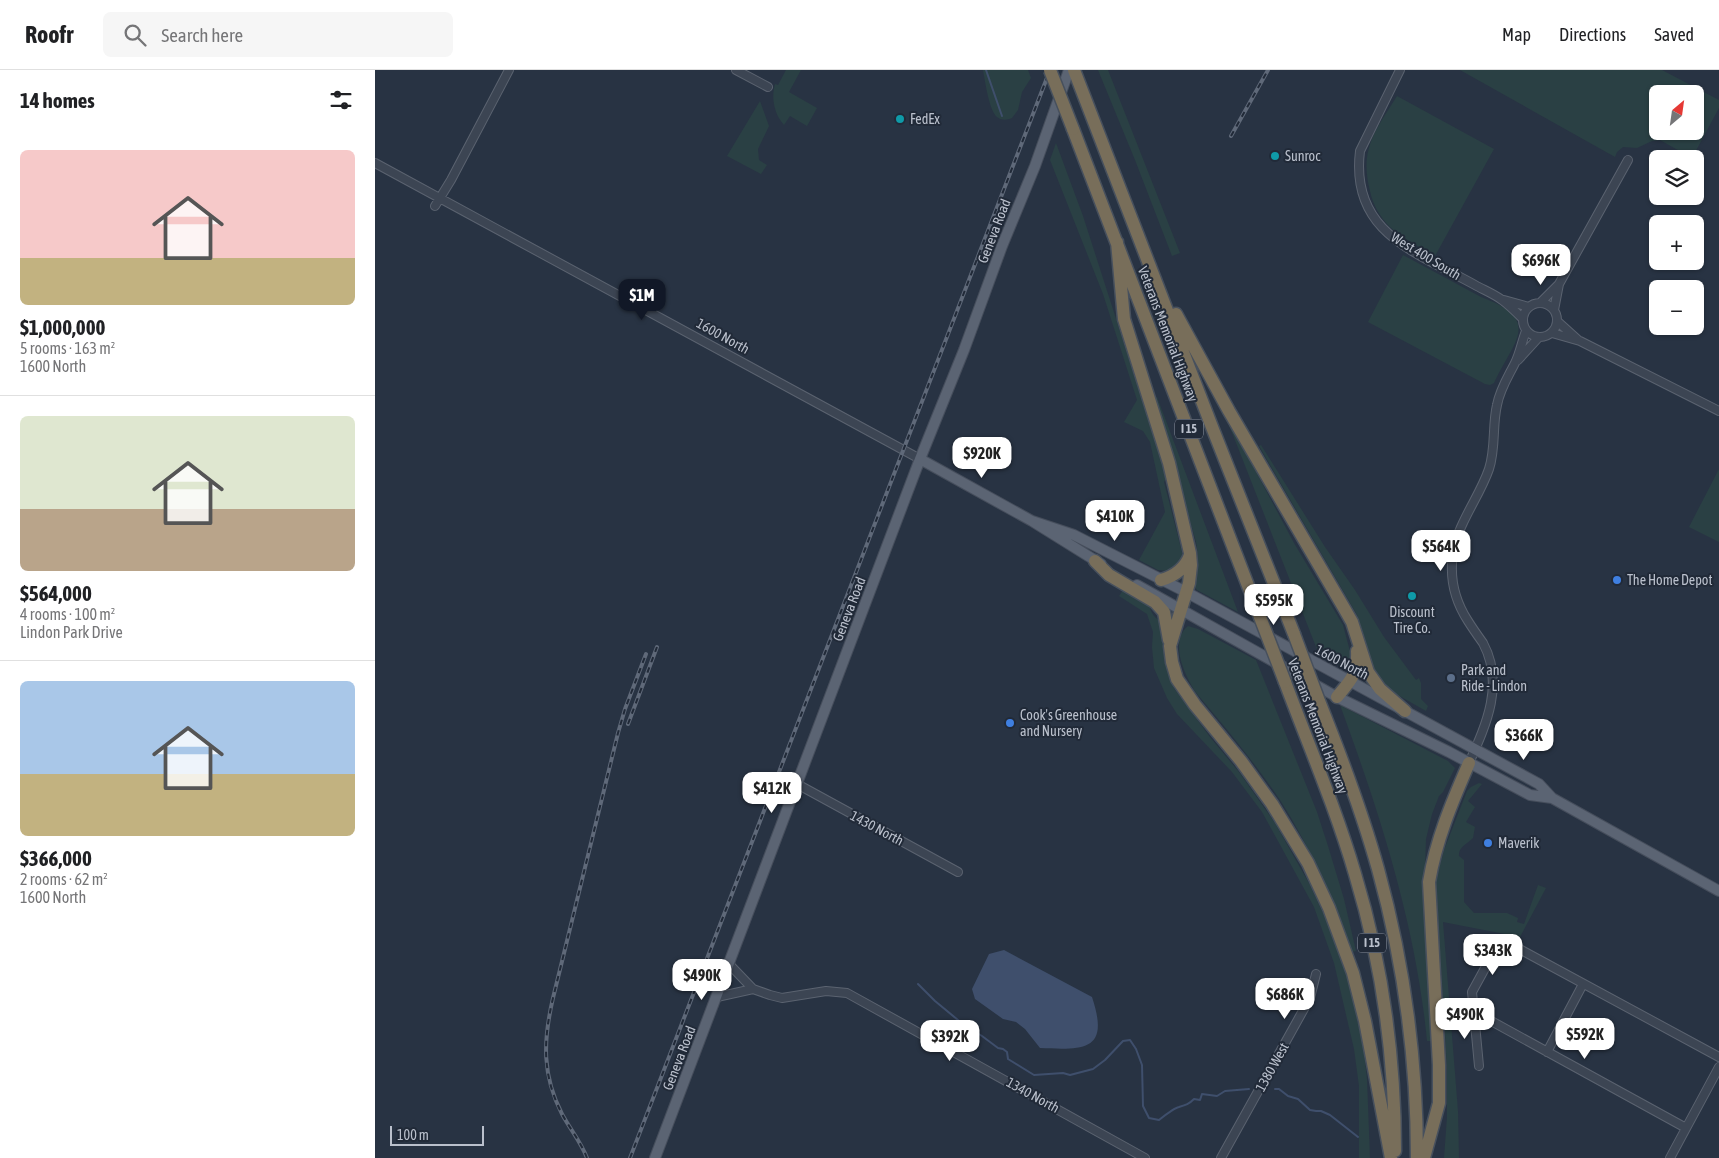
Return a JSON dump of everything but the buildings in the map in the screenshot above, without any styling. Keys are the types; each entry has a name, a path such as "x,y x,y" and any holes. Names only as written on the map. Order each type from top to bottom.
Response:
{"highway":[{"name":"Veterans Memorial Highway","path":"1051,70 1343,834 1371,938 1387,1031 1393,1092 1395,1158"},
{"name":"Veterans Memorial Highway","path":"1075,70 1294,634 1363,822 1378,870 1405,992 1417,1111 1417,1158"},
{"path":"1117,242 1124,319 1169,463 1191,553 1191,574 1170,646"},
{"path":"1152,271 1229,411 1344,608 1373,681 1405,711"},
{"path":"1161,580 1178,573 1188,561 1191,553"},
{"path":"1095,561 1109,574 1155,602 1164,612 1177,679 1195,706 1241,761 1272,804 1308,862 1329,908 1353,973 1365,1021 1391,1158"},
{"path":"1337,696 1349,682 1356,669 1356,636"},
{"path":"1424,1158 1439,1103 1439,1064 1429,882 1432,861 1442,826 1469,763"}],"main road":[{"name":"Geneva Road","path":"655,1158 920,459 1035,166 1069,70"},
{"name":"1600 North","path":"920,459 1032,521 1095,561 1337,696 1531,795 1551,798"},
{"name":"1600 North","path":"1032,521 1074,535 1186,592 1349,682 1475,748 1539,784 1551,798 1719,891"}],"street":[{"path":"435,206 509,70"},
{"path":"736,70 768,87"},
{"name":"West 400 South","path":"1401,70 1360,151 1358,164 1362,194 1374,219 1401,244 1502,299 1529,306 1540,303"},
{"path":"1554,310 1540,303 1559,284 1628,160"},
{"name":"1600 North","path":"375,163 920,459"},
{"path":"1526,330 1530,335 1539,338 1552,333 1557,321 1554,310 1559,284"},
{"name":"West 400 South","path":"1502,299 1522,318 1526,330"},
{"path":"1522,318 1529,306"},
{"path":"1557,321 1579,341"},
{"path":"1469,763 1489,713 1492,701 1493,679 1483,645 1459,604 1453,583 1452,563 1454,546 1460,528 1490,466 1500,391 1515,362 1526,330"},
{"path":"1552,333 1579,341 1719,411"},
{"path":"1515,362 1539,338"},
{"name":"1430 North","path":"797,784 958,872"},
{"path":"1479,1066 1472,992 1501,939 1719,1057"},
{"path":"729,964 753,989"},
{"name":"1380 West","path":"1221,1158 1310,998 1316,974"},
{"path":"1547,1052 1583,984"},
{"path":"717,997 753,989"},
{"name":"1340 North","path":"753,989 782,998 827,991 847,993 1145,1158"},
{"path":"1473,1011 1686,1128"},
{"path":"1671,1158 1719,1067"}],"green space":[{"path":"786,70 801,70 789,92 817,108 807,126 790,116 784,125 776,111 773,100 775,84 778,85"},
{"path":"983,70 1028,70 1031,78 1022,92 1018,110 1012,118 1001,119 994,113"},
{"path":"1098,70 1108,70 1180,253 1172,256"},
{"path":"1460,70 1662,70 1690,85 1649,85 1649,140 1660,140 1652,141 1637,148 1623,147 1617,152 1615,157"},
{"path":"1704,92 1719,100 1719,108 1704,136"},
{"path":"1397,96 1494,149 1435,256 1390,227 1377,210 1370,191 1367,163 1371,140"},
{"path":"760,101 769,126 758,149 759,160 767,165 761,174 727,156"},
{"path":"1660,140 1702,140 1696,150 1678,150"},
{"path":"1056,143 1083,216 1167,477 1164,482 1183,556 1182,563 1169,571 1158,570 1139,560 1165,512 1150,442 1143,431 1124,422 1137,400 1103,294 1050,160"},
{"path":"1403,255 1512,314 1518,323 1518,332 1515,343 1494,383 1490,385 1485,384 1368,322"},
{"path":"1157,397 1238,612 1197,590 1194,586 1198,564 1196,542 1155,398"},
{"path":"1231,425 1294,543 1343,625 1351,655 1347,665 1343,667 1320,657 1229,426"},
{"path":"1261,445 1384,637 1416,680 1419,678 1421,683 1421,699 1428,706 1426,711 1389,690 1377,676 1369,661 1366,642 1357,615 1259,446"},
{"path":"1719,469 1719,542 1689,527"},
{"path":"1123,590 1149,604 1154,616 1164,623 1164,660 1174,688 1210,737 1239,772 1275,823 1310,885 1336,941 1351,990 1364,1051 1370,1158 1359,1158 1359,1086 1354,1049 1334,963 1314,907 1262,812 1232,772 1177,714 1167,698 1154,668 1153,632 1147,614 1119,596"},
{"path":"1188,626 1198,629 1256,660 1317,812 1344,899 1356,951 1352,952 1320,874 1280,800 1240,746 1197,694 1188,679 1181,660 1179,641 1182,633"},
{"path":"1340,705 1448,761 1455,768 1439,796 1426,839 1424,902 1433,1041 1427,1041 1414,955 1394,870 1369,787"},
{"path":"1479,783 1482,784 1468,801 1475,807 1466,822 1475,827 1473,838 1461,848 1459,853 1459,856 1464,860 1464,902 1474,913 1507,913 1518,918 1517,922 1524,924 1538,885 1546,888 1520,937 1443,922 1458,1111 1459,1158 1444,1158 1447,1117 1447,1070 1435,898 1436,879 1444,850 1467,791"}],"water":[{"path":"1004,950 1092,997 1098,1028 1090,1044 1070,1048 1040,1048 1025,1029 1016,1022 1003,1019 975,999 972,989 989,954"}],"waterway":[{"path":"986,70 1002,116"},
{"path":"918,984 964,1025 998,1048 1003,1049 1007,1052 1008,1059 1034,1075 1063,1073 1070,1075 1093,1069 1105,1060 1123,1041 1130,1040 1136,1049 1142,1065 1143,1106 1149,1118 1159,1120 1174,1109 1194,1099 1200,1100 1202,1094 1217,1096 1225,1091 1249,1089"},
{"path":"1275,1089 1279,1089 1288,1096 1298,1099 1310,1110 1321,1111 1330,1115 1358,1137"}],"railway":[{"path":"630,1158 1050,70"},
{"path":"1231,136 1268,70"},
{"path":"628,724 657,647"},
{"path":"587,1158 555,1100 546,1057 547,1029 618,733 646,654"}],"place":[{"name":"FedEx","path":"900,119"},
{"name":"Sunroc","path":"1275,156"},
{"name":"The Home Depot","path":"1617,580"},
{"name":"Discount Tire Co.","path":"1412,596"},
{"name":"Park and Ride - Lindon","path":"1451,678"},
{"name":"Cook's Greenhouse and Nursery","path":"1010,723"},
{"name":"Maverik","path":"1488,843"}]}
